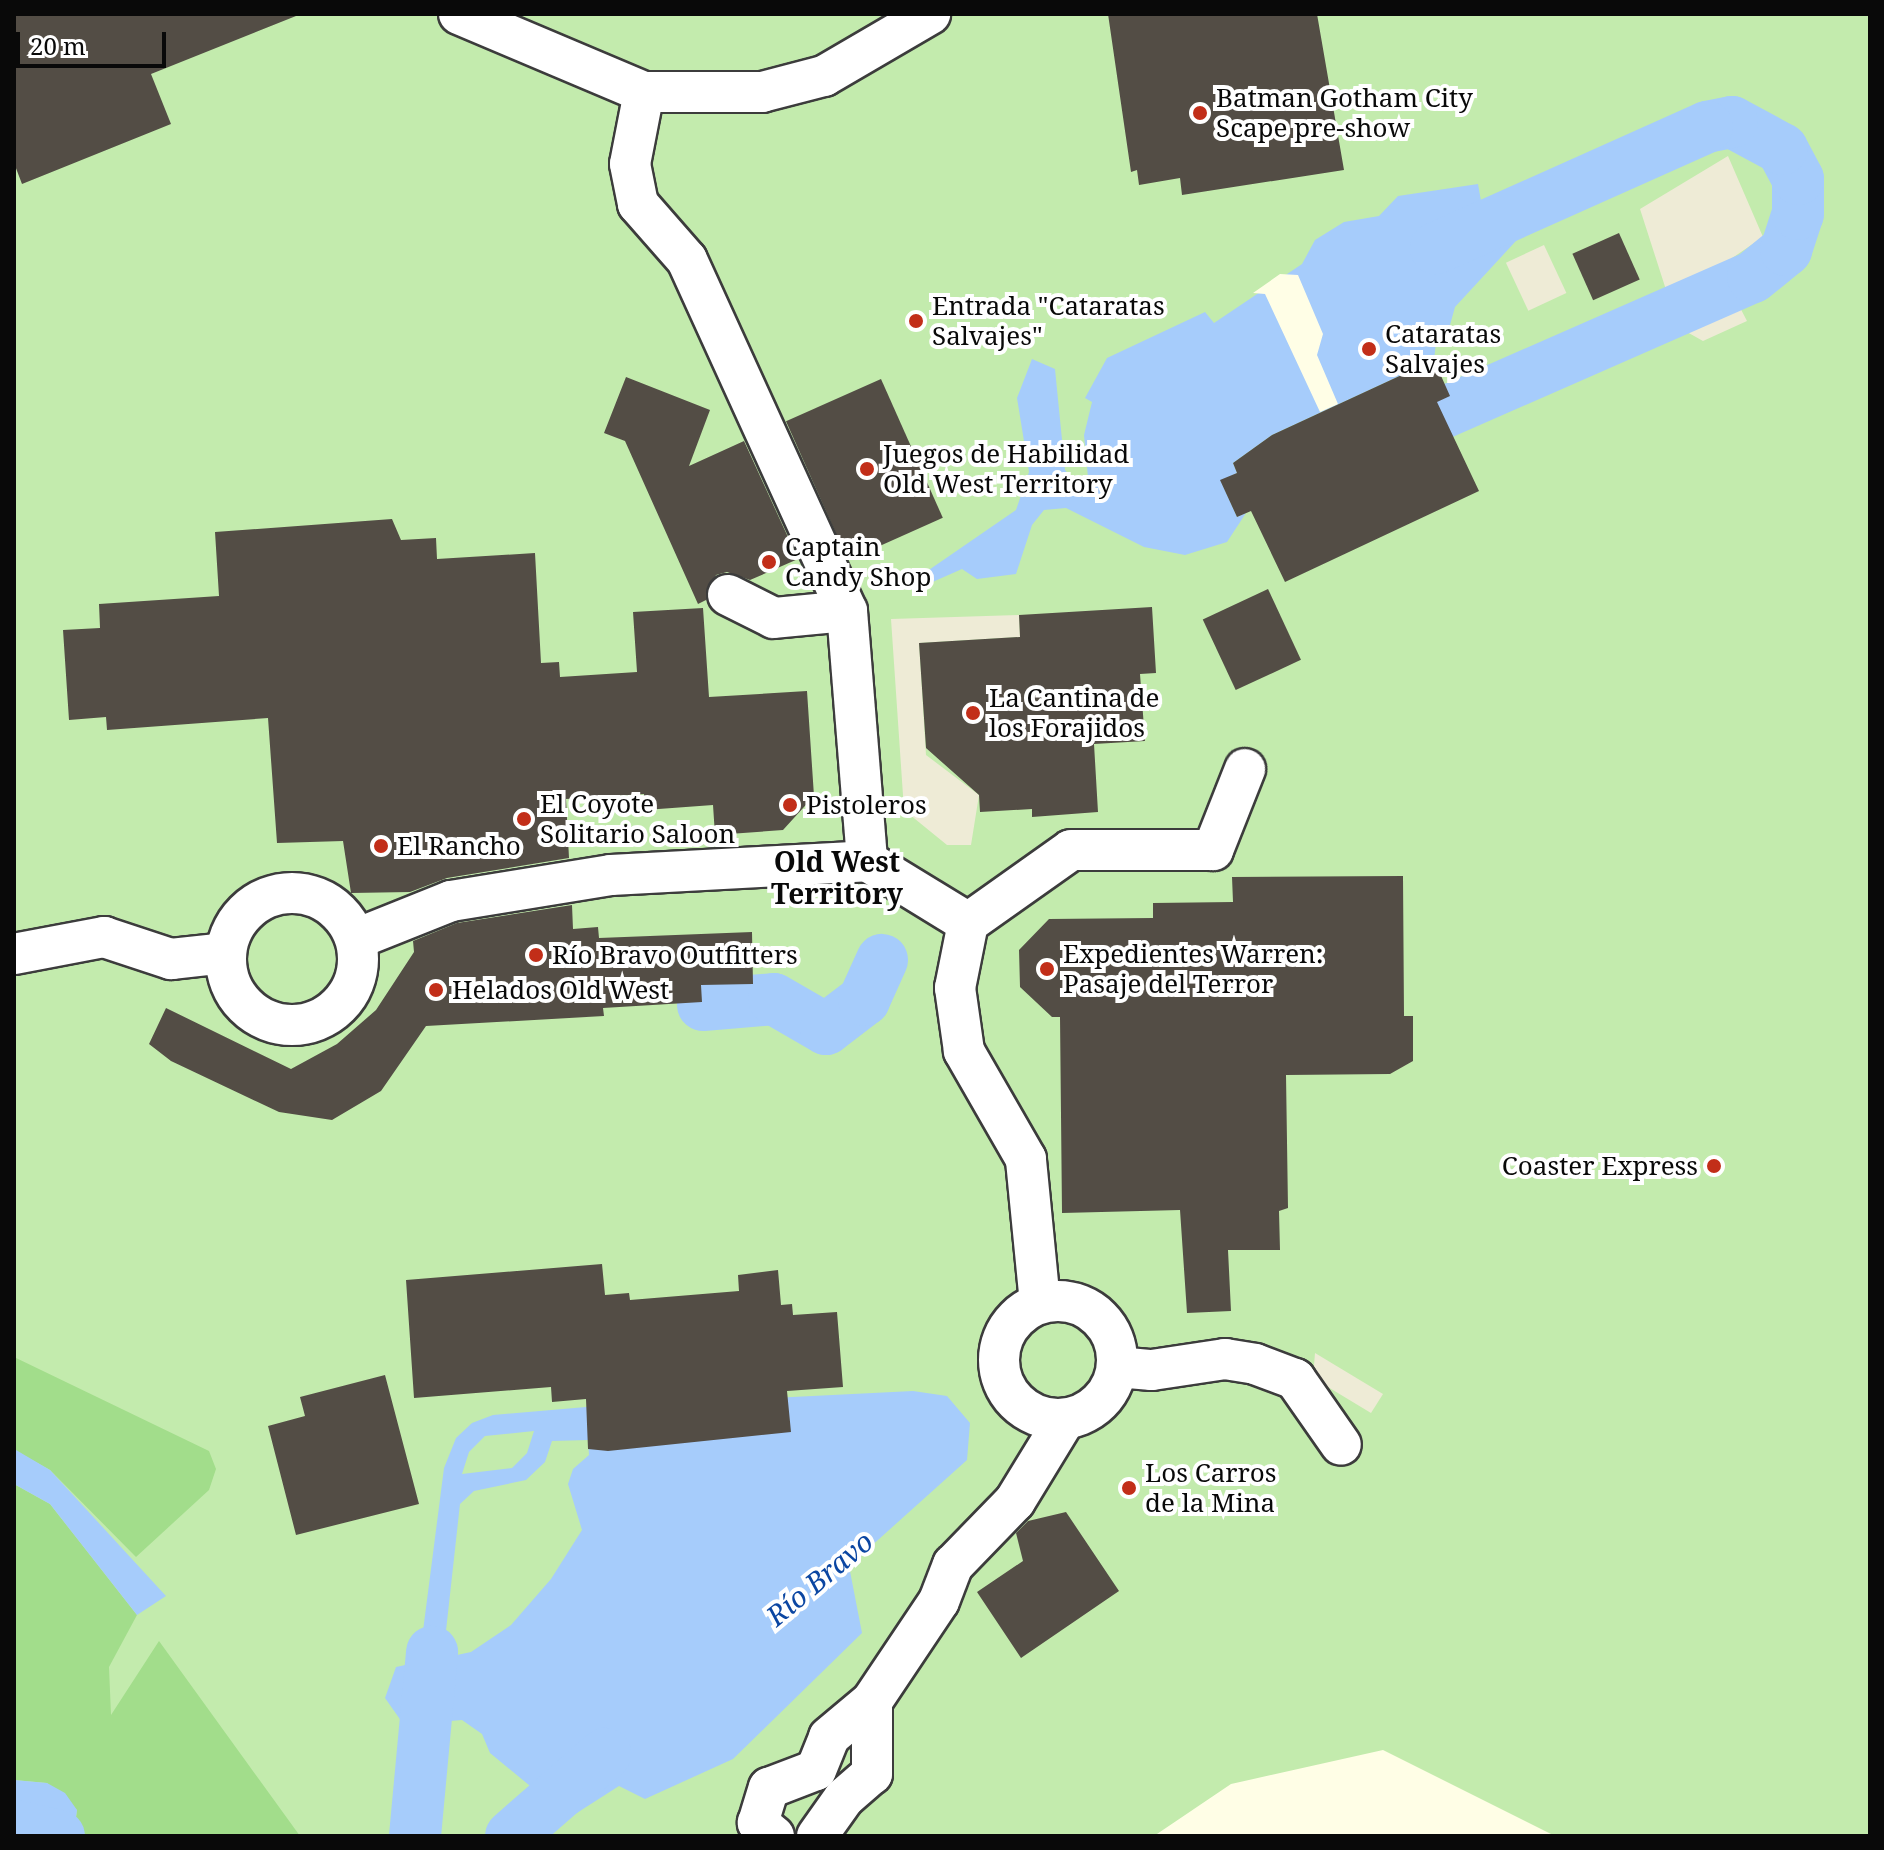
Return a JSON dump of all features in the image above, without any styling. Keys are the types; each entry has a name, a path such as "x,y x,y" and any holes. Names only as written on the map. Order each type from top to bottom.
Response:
{"street":[{"path":"459,14 644,92 762,92 824,76 930,14"},
{"path":"644,92 630,164 638,204 687,260 847,611 867,861"},
{"path":"728,595 774,618 847,611"},
{"path":"1040,1303 1026,1159 964,1051 955,988 968,923 1071,850 1213,850 1245,769"},
{"path":"356,939 451,901 611,875 867,861 968,923"},
{"path":"285,892 329,903 356,939 355,981 345,1000 329,1014 289,1026 259,1016 235,994 225,953 244,912 285,892"},
{"path":"14,954 104,937 171,959 225,953"},
{"path":"774,1836 758,1823 769,1788 829,1737 879,1679 951,1548 1015,1501 1065,1419 1100,1402 1117,1367 1110,1329 1096,1314 1079,1304 1040,1303 1023,1312 1001,1344 1003,1382 1028,1411 1065,1419"},
{"path":"1117,1367 1152,1370 1225,1359 1255,1364 1295,1379 1341,1445"},
{"path":"817,1836 844,1798 872,1774 879,1679"},
{"path":"803,1761 844,1798"}],"green space":[{"path":"14,14 1870,14 1870,1836 1555,1836 1383,1750 1231,1784 1154,1836 14,1836"},
{"path":"14,1357 209,1451 216,1469 209,1490 136,1557 50,1470 14,1450"},
{"path":"14,1484 50,1504 137,1615 109,1667 111,1715 159,1641 300,1836 93,1836 74,1832 77,1810 47,1783 14,1780"}],"shaded area":[{"path":"1728,156 1763,237 1719,267 1747,321 1703,341 1678,327 1640,209"},
{"path":"1544,245 1566,293 1528,311 1506,263"},
{"path":"1019,615 1020,637 919,643 926,755 979,795 971,845 947,845 904,810 891,619"},
{"path":"1315,1353 1383,1394 1371,1413 1313,1378"}],"water":[{"path":"1478,184 1481,201 1496,212 1502,229 1519,222 1527,229 1455,307 1450,325 1437,334 1434,360 1272,435 1233,463 1237,473 1221,481 1237,517 1246,513 1227,542 1185,555 1144,547 1066,508 1044,510 1032,525 1016,574 977,579 962,569 928,584 923,574 1016,510 1029,472 1017,398 1032,359 1055,369 1065,470 1077,485 1089,488 1084,435 1092,402 1085,398 1107,358 1205,312 1214,323 1302,264 1315,240 1344,222 1379,216 1398,196"},
{"path":"913,1391 947,1396 970,1423 967,1460 849,1566 862,1633 733,1759 645,1799 619,1786 569,1818 490,1753 482,1734 462,1720 404,1725 385,1698 396,1667 419,1662 444,1468 456,1438 472,1423 493,1415 586,1407","holes":["534,1431 527,1453 512,1468 462,1474 469,1452 485,1436","588,1440 589,1455 573,1469 568,1484 582,1530 551,1579 511,1625 471,1652 443,1658 460,1504 474,1491 526,1480 545,1462 552,1441"]},
{"path":"16,1450 50,1470 166,1596 137,1615 50,1504 14,1484"},
{"path":"14,1780 47,1783 65,1793 77,1810 74,1832 44,1824 49,1836 14,1836"}],"pier":[{"path":"1280,274 1298,275 1323,334 1317,355 1338,404 1320,412 1265,294 1253,293"}],"building":[{"path":"14,14 296,16 151,74 171,124 22,184 14,163"},
{"path":"1108,14 1317,14 1344,170 1182,195 1180,178 1139,185 1137,170 1131,172"},
{"path":"1619,233 1640,280 1593,300 1572,254"},
{"path":"1434,360 1450,396 1437,402 1479,491 1285,582 1251,511 1237,517 1220,480 1237,473 1233,463 1272,435"},
{"path":"626,377 710,410 689,466 744,441 798,559 750,580 727,572 716,575 706,600 698,604 625,441 604,433"},
{"path":"881,379 943,518 848,560 786,421"},
{"path":"392,519 401,540 436,538 437,559 535,553 541,663 559,662 560,677 637,672 633,612 703,608 709,697 807,691 814,796 783,830 715,835 713,805 645,810 644,794 566,799 569,858 447,878 410,892 351,893 343,841 277,843 268,718 107,730 106,717 69,720 63,630 100,628 99,604 219,596 215,532"},
{"path":"1268,589 1301,660 1236,690 1203,619"},
{"path":"1152,607 1156,673 1140,674 1145,741 1094,744 1098,812 1032,817 1032,809 980,812 979,795 926,748 919,643 1020,637 1019,615"},
{"path":"1403,876 1404,1016 1413,1016 1413,1061 1390,1074 1286,1075 1288,1208 1279,1211 1280,1250 1228,1250 1231,1311 1187,1313 1180,1210 1062,1213 1060,1017 1052,1017 1020,987 1019,950 1049,919 1153,918 1153,903 1233,902 1232,877"},
{"path":"572,905 573,929 598,927 599,938 752,932 753,984 701,985 702,1002 603,1008 604,1016 426,1026 381,1091 332,1120 279,1112 171,1061 149,1044 166,1008 291,1069 337,1044 376,1010 414,952 413,941 457,923"},
{"path":"602,1264 605,1295 629,1293 630,1300 739,1291 738,1275 778,1270 781,1305 792,1304 793,1315 837,1312 843,1387 787,1391 791,1432 608,1451 588,1449 586,1399 552,1402 551,1387 414,1398 406,1280"},
{"path":"385,1375 419,1504 296,1535 268,1426 305,1416 300,1397"},
{"path":"1066,1512 1119,1591 1021,1658 977,1592 1023,1561 1016,1533 1028,1521"}],"waterway":[{"name":"Cataratas Salvajes","path":"1379,441 1753,277 1786,250 1798,214 1798,179 1782,149 1732,122 1707,127 1436,248"},
{"path":"703,1005 774,999 826,1029 864,1000 882,960"},
{"name":"Río Bravo","path":"415,1836 432,1652"},
{"name":"Río Bravo","path":"511,1836 605,1754"},
{"name":"Río Bravo","path":"14,1826 59,1836"}],"place":[{"name":"Batman Gotham City Scape pre-show","path":"1200,113"},
{"name":"Entrada \"Cataratas Salvajes\"","path":"916,321"},
{"name":"Cataratas Salvajes","path":"1369,349"},
{"name":"Juegos de Habilidad Old West Territory","path":"867,469"},
{"name":"Captain Candy Shop","path":"769,562"},
{"name":"La Cantina de los Forajidos","path":"973,713"},
{"name":"Pistoleros","path":"790,805"},
{"name":"El Coyote Solitario Saloon","path":"524,819"},
{"name":"El Rancho","path":"381,846"},
{"name":"Río Bravo Outfitters","path":"536,955"},
{"name":"Expedientes Warren: Pasaje del Terror","path":"1047,969"},
{"name":"Helados Old West","path":"436,990"},
{"name":"Coaster Express","path":"1714,1166"},
{"name":"Los Carros de la Mina","path":"1129,1488"}],"district":[{"name":"Old West Territory","path":"837,877"}]}
